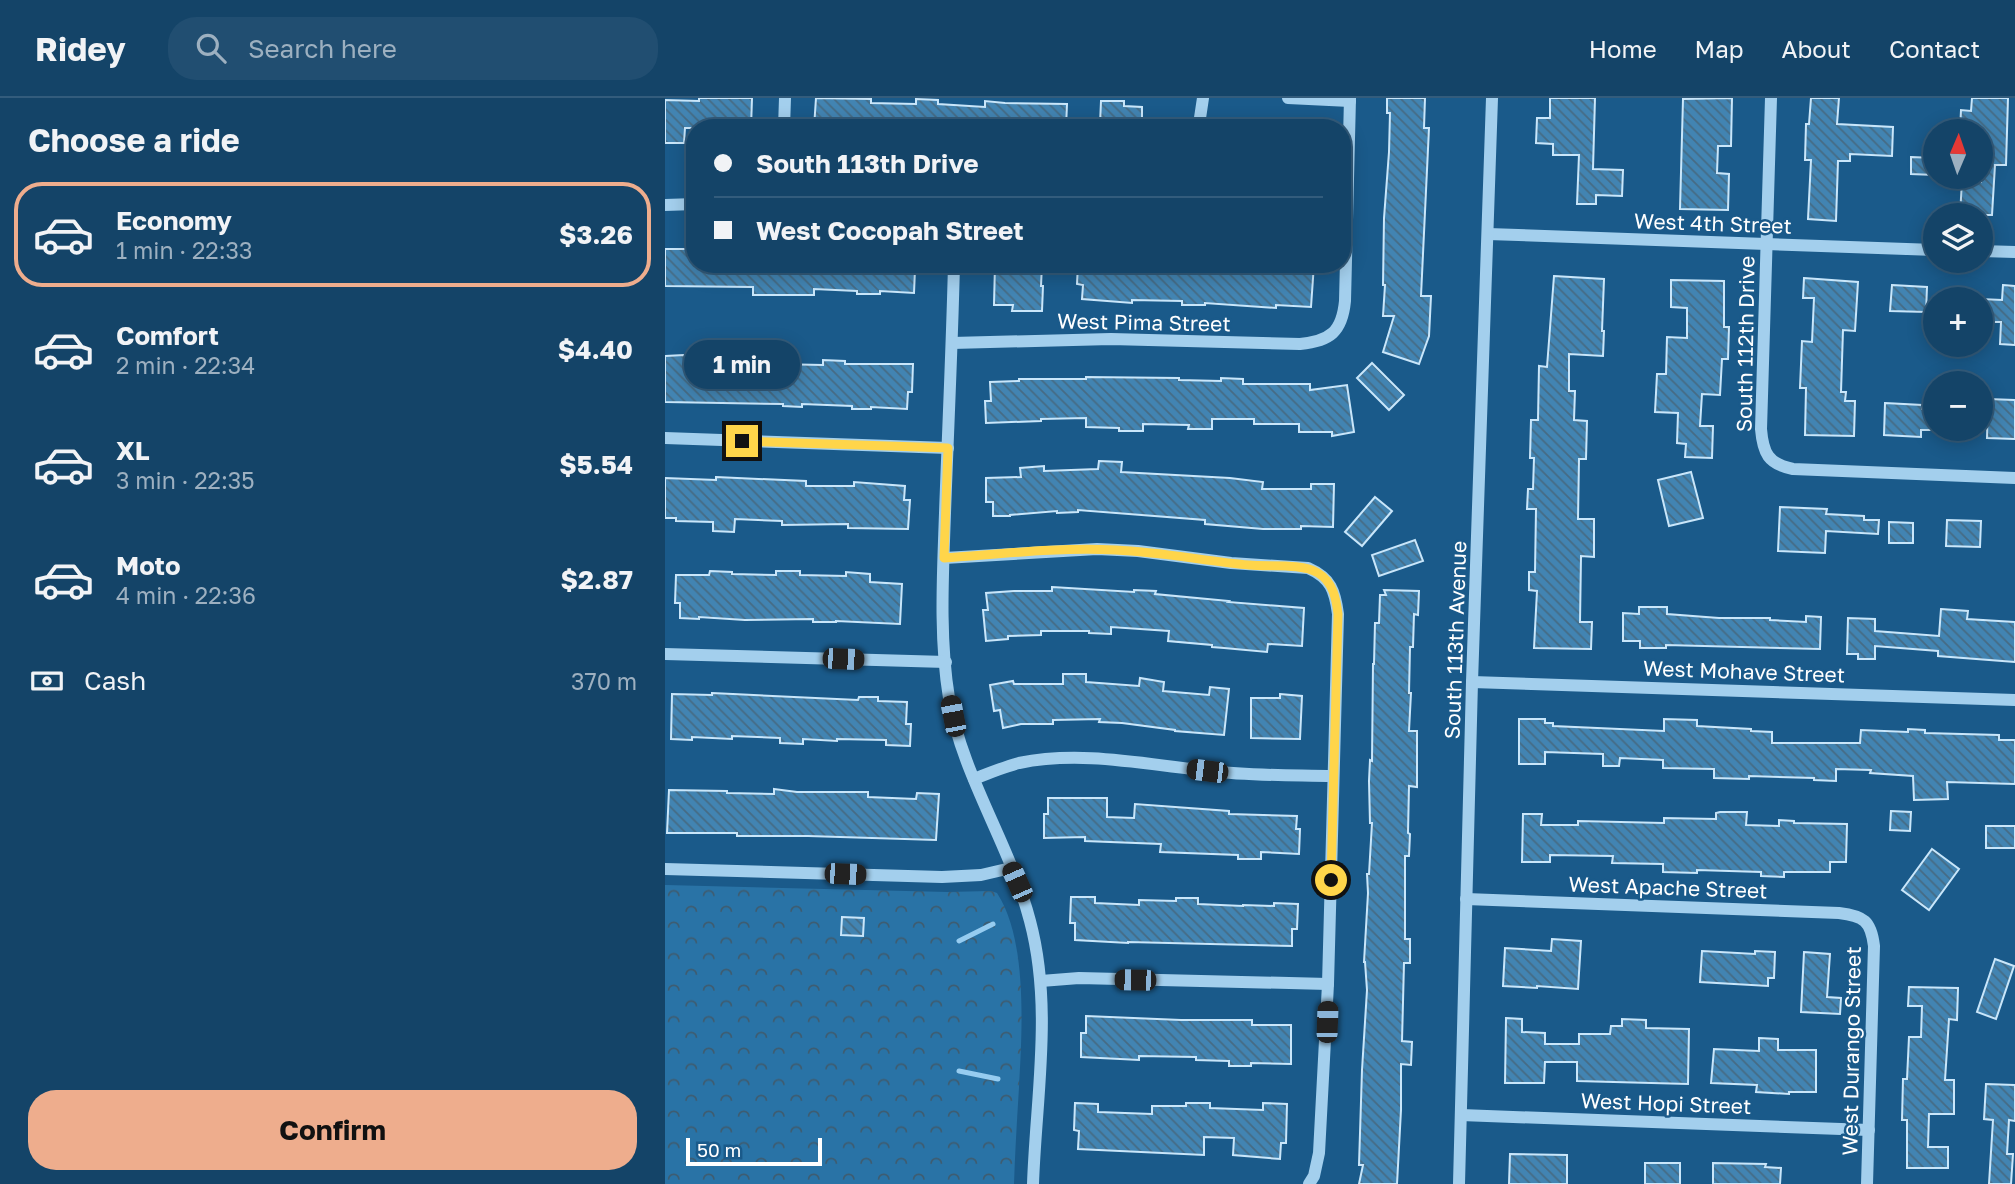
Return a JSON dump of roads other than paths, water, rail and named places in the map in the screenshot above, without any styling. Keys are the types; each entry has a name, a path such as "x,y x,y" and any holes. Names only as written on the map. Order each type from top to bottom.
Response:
{"street":[{"path":"784,119 785,98"},
{"path":"1200,118 1203,98"},
{"path":"1288,98 1350,99"},
{"name":"South 113th Avenue","path":"1459,1184 1472,682 1492,98"},
{"name":"South 112th Drive","path":"1771,98 1761,429 1766,454 1782,467 1804,470 2015,478"},
{"name":"West Pima Street","path":"1350,99 1350,119"},
{"path":"665,205 686,204"},
{"name":"West 4th Street","path":"1488,234 1923,250"},
{"path":"1993,251 2015,252"},
{"path":"954,273 944,558 946,662 953,716 974,779 1030,922 1041,981 1041,1040 1033,1184"},
{"name":"West Pima Street","path":"952,343 1111,339 1300,344 1324,340 1334,334 1344,313 1346,273"},
{"path":"665,439 948,448"},
{"path":"944,558 1076,549 1138,551 1231,563 1308,568 1319,573 1334,591 1338,614 1328,984 1319,1153 1309,1184"},
{"path":"665,654 946,662"},
{"name":"West Mohave Street","path":"1472,682 2015,700"},
{"path":"974,779 1019,763 1060,758 1126,761 1248,775 1333,776"},
{"path":"665,869 942,877 981,875 1011,868"},
{"name":"West Apache Street","path":"1466,899 1839,913 1866,921"},
{"name":"West Durango Street","path":"1866,921 1871,928 1874,946 1867,1184"},
{"path":"1041,981 1079,978 1328,984"},
{"name":"West Hopi Street","path":"1461,1115 1869,1130"}],"waterway":[{"path":"959,941 993,924"},
{"path":"959,1071 998,1079"}]}
